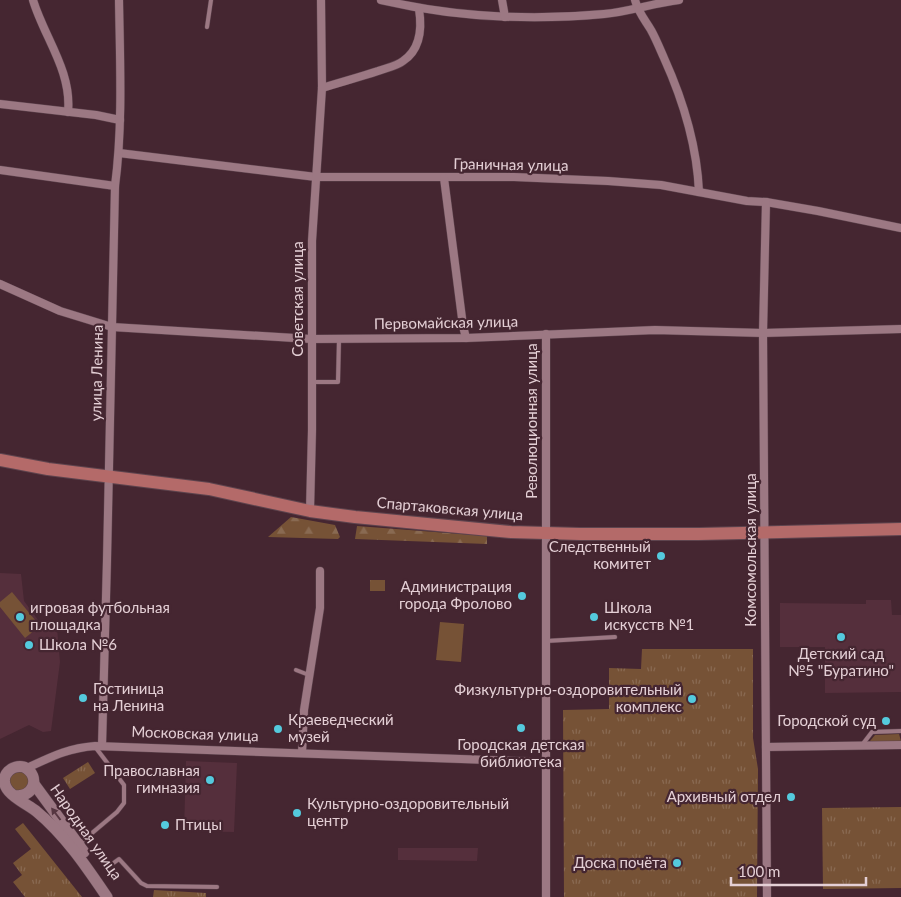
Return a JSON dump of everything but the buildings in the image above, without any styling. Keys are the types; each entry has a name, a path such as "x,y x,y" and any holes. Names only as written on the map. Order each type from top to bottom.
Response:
{"main road":[{"name":"Спартаковская улица","path":"0,460 48,469 208,489 310,511 420,524 546,534 764,534 901,529"}],"street":[{"path":"33,0 66,82 68,112"},
{"name":"улица Ленина","path":"98,746 108,477 115,186 120,120 119,0"},
{"name":"Советская улица","path":"310,511 312,242 322,88 321,0"},
{"path":"381,0 419,9 505,17 604,14 637,10 679,0"},
{"path":"502,0 505,17"},
{"path":"635,0 637,10 651,31 676,86 694,147 698,167 699,192"},
{"path":"322,88 403,62 413,52 419,38 421,22 419,9"},
{"path":"0,104 120,120"},
{"name":"Граничная улица","path":"119,153 316,177 514,177 661,185 747,201 766,202 901,228"},
{"path":"0,170 115,186"},
{"path":"444,178 460,306 466,338"},
{"name":"Комсомольская улица","path":"766,202 764,534 767,897"},
{"name":"Первомайская улица","path":"0,284 60,310 112,327 311,339 466,338 655,330 764,332 901,329"},
{"name":"Революционная улица","path":"546,334 546,897"},
{"path":"302,753 304,710 320,608 320,571"},
{"path":"766,747 901,745"},
{"name":"Московская улица","path":"28,768 77,747 98,746 546,762"},
{"path":"0,768 20,766 28,768 33,774 34,784 28,794 14,795 2,783 13,767"},
{"name":"Народная улица","path":"34,784 114,897"},
{"name":"Народная улица","path":"14,795 35,810 58,832 107,897"}],"lane":[{"path":"207,27 211,0"},
{"path":"312,382 338,382 339,339"},
{"path":"546,641 615,637"},
{"path":"296,670 309,675"},
{"path":"862,745 872,732 901,731"},
{"path":"78,844 117,812 124,803 124,785 98,746"},
{"path":"108,868 119,859 142,884 147,886 217,887"}],"shaded area":[{"name":"Школа №6","path":"0,573 21,574 24,601 41,624 57,628 60,662 51,731 43,732 29,725 0,739"},
{"name":"Детский сад №5 \"Буратино\"","path":"866,600 891,600 892,615 901,615 901,692 825,693 825,647 780,647 780,603 866,604"},
{"name":"Православная гимназия","path":"186,761 237,763 234,832 184,831"},
{"path":"398,848 478,848 477,861 398,860"}],"green space":[{"path":"291,517 335,525 340,537 338,539 268,537"},
{"path":"357,526 487,536 487,544 355,539"},
{"path":"370,580 385,580 385,591 370,591"},
{"name":"игровая футбольная площадка","path":"12,592 40,626 25,638 0,607 0,602"},
{"path":"440,622 464,624 461,662 436,660"},
{"path":"642,649 753,649 753,738 758,769 757,897 564,897 563,710 609,709 609,668 641,669"},
{"path":"899,734 901,741 870,741 875,735"},
{"path":"88,762 95,773 70,789 63,778"},
{"path":"12,770 30,774 27,791 12,791 7,776"},
{"path":"901,807 901,888 823,889 822,808"},
{"path":"23,823 82,897 25,897 13,882 22,875 13,863 31,849 15,829"},
{"path":"154,890 206,893 206,897 153,897"}],"place":[{"name":"Следственный комитет","path":"661,556"},
{"name":"Администрация города Фролово","path":"522,596"},
{"name":"игровая футбольная площадка","path":"20,617"},
{"name":"Школа искусств №1","path":"594,617"},
{"name":"Детский сад №5 \"Буратино\"","path":"841,637"},
{"name":"Школа №6","path":"29,645"},
{"name":"Гостиница на Ленина","path":"83,698"},
{"name":"Физкультурно-оздоровительный комплекс","path":"692,699"},
{"name":"Городской суд","path":"886,721"},
{"name":"Городская детская библиотека","path":"521,728"},
{"name":"Краеведческий музей","path":"278,729"},
{"name":"Православная гимназия","path":"210,780"},
{"name":"Архивный отдел","path":"791,797"},
{"name":"Культурно-оздоровительный центр","path":"297,813"},
{"name":"Птицы","path":"165,825"},
{"name":"Доска почёта","path":"677,863"}]}
